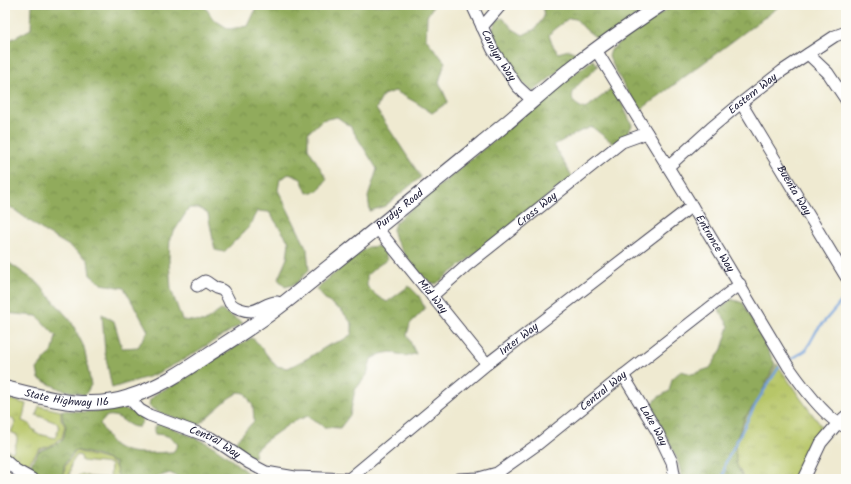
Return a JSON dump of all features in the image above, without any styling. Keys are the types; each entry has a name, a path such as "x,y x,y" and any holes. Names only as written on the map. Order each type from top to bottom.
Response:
{"main road":[{"name":"Purdys Road","path":"129,398 153,388 182,372 252,326 377,228 572,68 660,5"},
{"name":"State Highway 116","path":"5,388 50,399 82,403 97,403 129,398"}],"street":[{"name":"Carolyn Way","path":"472,5 492,50 517,86 533,101"},
{"path":"482,28 501,5"},
{"name":"Eastern Way","path":"668,167 711,128 782,71 835,36 846,32"},
{"name":"Entrance Way","path":"596,50 740,284 788,366 799,382 828,415 843,422"},
{"path":"808,54 828,73 846,100"},
{"name":"Buenta Way","path":"741,103 846,277"},
{"name":"Cross Way","path":"432,296 465,267 622,142 647,133"},
{"name":"Inter Way","path":"350,479 487,364 692,206"},
{"name":"Mid Way","path":"377,228 487,364"},
{"path":"197,286 205,280 215,288 223,290 231,303 245,311 252,311 275,301 280,305"},
{"name":"Central Way","path":"459,479 479,478 497,472 538,444 623,375 740,284"},
{"name":"Lake Way","path":"623,375 658,433 672,462 675,479"},
{"name":"Central Way","path":"129,398 140,410 212,438 248,463 266,472 295,477 350,479"},
{"path":"804,479 822,443 843,422"},
{"path":"5,460 16,470 32,479"}],"green space":[{"path":"32,5 204,5 213,19 229,29 248,26 255,11 254,5 434,5 427,16 426,39 445,62 439,82 448,102 432,113 395,91 383,95 376,109 421,177 385,206 370,211 368,197 377,169 350,126 337,117 322,120 308,133 308,148 327,179 318,191 307,193 301,179 289,174 280,179 278,190 307,249 309,270 296,284 285,287 278,279 287,258 289,242 269,212 257,211 249,227 224,252 215,250 208,214 199,208 189,208 170,238 169,260 171,289 182,320 204,322 221,310 243,323 183,360 154,375 112,388 105,353 102,314 114,321 122,348 138,347 148,331 124,288 102,284 90,275 88,260 71,247 45,232 5,203 5,40 8,41 31,29"},
{"path":"543,5 652,5 602,42 585,29 576,19 569,18 553,30 549,35 552,44 558,53 569,50 579,54 533,92 522,83 504,56 491,32 497,20 503,18 513,29 523,35 535,29 544,17"},
{"path":"674,5 781,5 639,111 615,70 609,56 611,50 625,38"},
{"path":"593,60 598,66 576,88 573,93 573,99 576,104 585,109 614,87 632,125 628,134 614,144 592,127 554,145 572,177 436,284 430,282 401,250 393,230 396,222 567,79"},
{"path":"378,246 384,249 387,260 367,275 367,286 377,296 387,302 409,286 419,296 425,309 410,324 407,335 416,354 405,356 391,352 381,354 371,359 367,375 355,390 350,415 340,428 324,427 308,416 292,422 265,441 255,450 254,458 244,453 234,443 254,421 253,406 245,393 239,392 229,398 198,425 157,412 149,406 150,400 157,393 180,382 204,365 251,338 255,340 276,366 288,368 352,334 352,324 342,311 327,301 316,289 368,247"},
{"path":"5,260 38,283 71,321 84,347 91,385 85,395 60,389 39,379 37,369 53,350 56,336 37,316 5,313"},
{"path":"731,299 743,303 775,364 758,400 745,417 735,443 736,463 743,479 681,479 677,458 652,405 657,398 669,391 672,379 681,371 692,374 710,368 722,349 729,326 719,310"},
{"path":"777,364 822,427 815,447 796,479 744,479 736,463 735,443 746,417 758,400"},
{"path":"5,398 26,404 22,421 30,424 32,429 35,430 35,433 55,438 59,428 57,423 36,415 39,406 61,411 61,419 65,426 62,438 50,446 39,449 26,467 19,465 5,455 5,450 13,452 17,441 17,435 11,432 15,423 13,419 5,417"},
{"path":"121,409 134,412 143,420 139,427 136,427 118,417 107,416 100,424 112,443 120,449 143,453 173,452 178,445 171,438 155,434 154,427 160,423 208,443 254,479 182,479 170,473 153,479 120,479 115,463 75,450 64,465 63,479 46,479 28,468 39,451 63,440 66,426 62,418 62,410 83,412"},
{"path":"76,451 108,460 116,468 119,479 75,479 82,474 90,477 110,478 111,464 82,461 81,456 77,455 71,464 69,479 64,479 65,466"}],"waterway":[{"path":"790,360 806,350 817,330 846,296"},
{"path":"723,479 725,464 758,400 779,367"}]}
